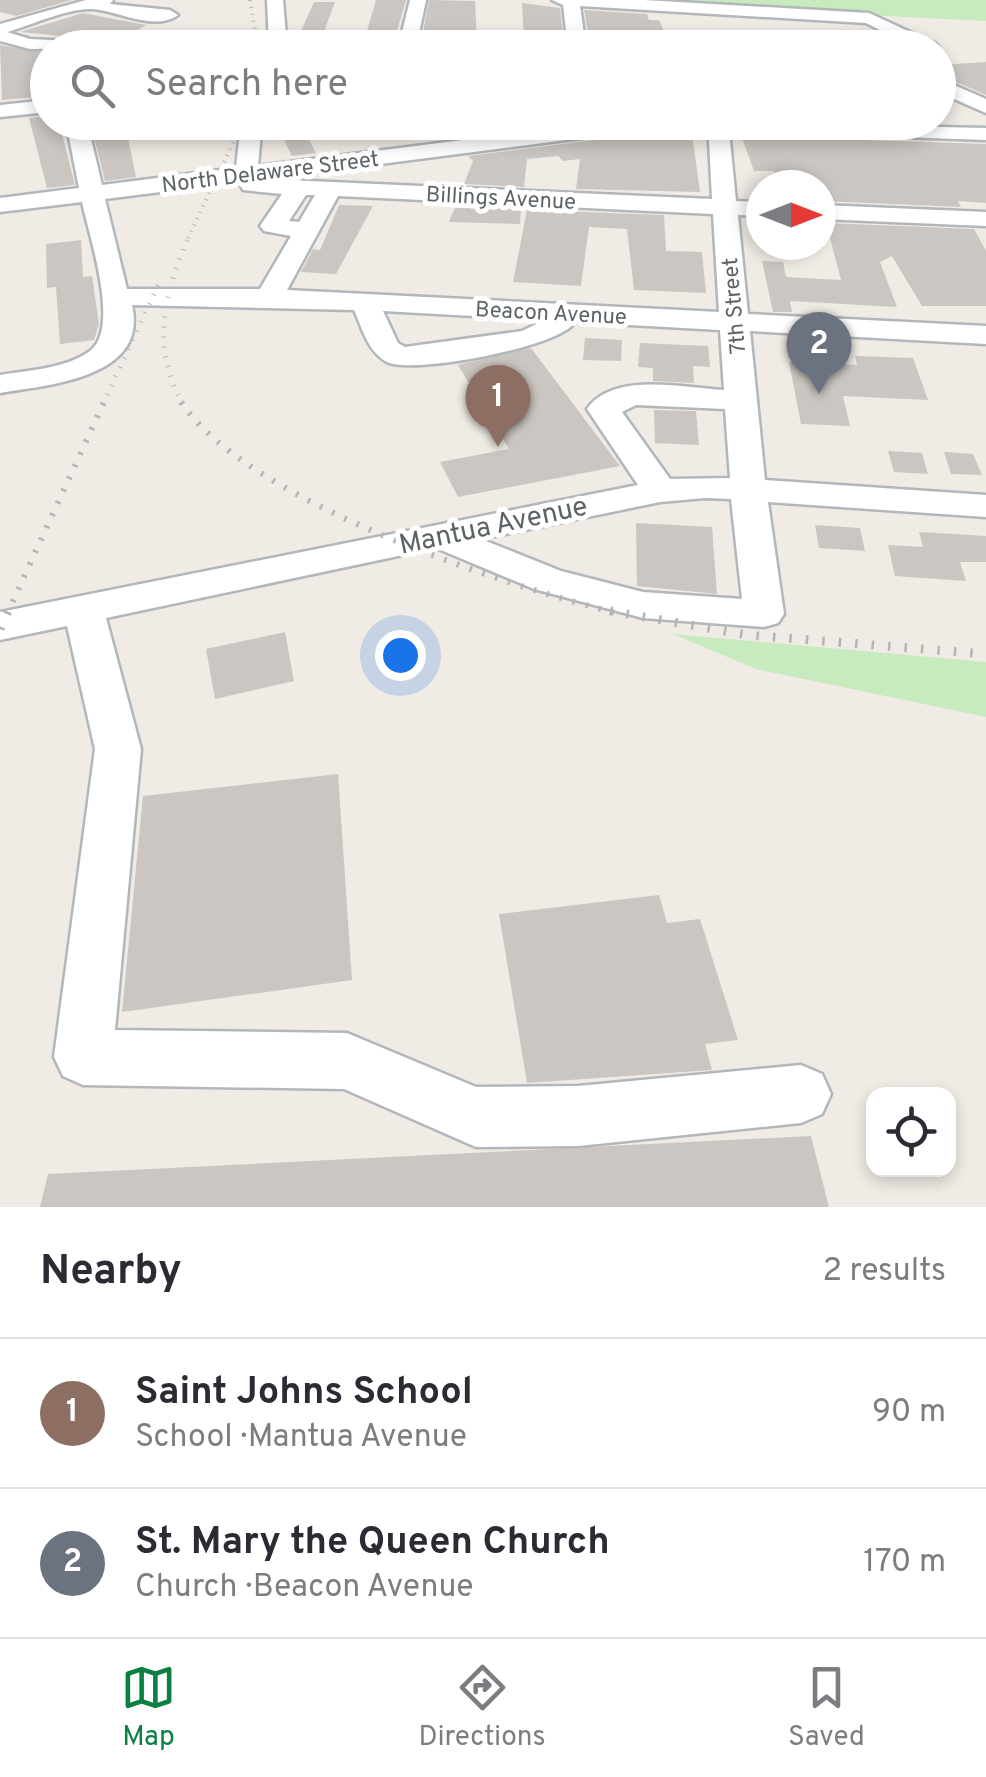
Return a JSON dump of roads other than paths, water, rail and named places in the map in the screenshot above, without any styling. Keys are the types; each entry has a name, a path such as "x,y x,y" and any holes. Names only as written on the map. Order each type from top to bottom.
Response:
{"street":[{"path":"275,0 277,30"},
{"path":"411,30 418,0"},
{"path":"560,0 716,7 737,21 771,30"},
{"path":"571,0 575,30"},
{"path":"0,33 98,2 132,14 170,15 152,30"},
{"path":"659,4 675,30"},
{"path":"784,12 814,28 805,30"},
{"path":"692,15 701,28 784,12 869,18 893,30"},
{"path":"828,17 860,30"},
{"path":"0,33 30,44"},
{"path":"956,84 986,81"},
{"path":"956,93 986,107"},
{"path":"0,111 30,108"},
{"path":"956,133 986,134"},
{"path":"0,384 54,375 106,354 121,321 80,140"},
{"path":"248,140 244,158 250,180"},
{"path":"444,140 451,148"},
{"name":"North Delaware Street","path":"0,205 250,180 511,140"},
{"name":"7th Street","path":"439,536 548,580 643,605 764,614 748,490 719,140"},
{"name":"Billings Avenue","path":"250,180 244,200 330,190 746,208"},
{"path":"269,298 330,190"},
{"path":"294,195 275,230 307,230"},
{"path":"836,213 986,219"},
{"name":"Beacon Avenue","path":"117,297 364,302 986,335"},
{"path":"364,302 386,348 400,357 529,340 560,324 563,313"},
{"path":"660,491 603,410 632,395 741,400"},
{"name":"Mantua Avenue","path":"3,626 660,491 748,490 986,506"},
{"path":"84,610 118,750 83,1057 347,1061 476,1118 578,1116 800,1094"}],"railway":[{"path":"250,0 255,30"},
{"path":"188,238 234,140"},
{"path":"183,404 167,362 164,320 173,278 189,236"},
{"path":"103,404 159,283"},
{"path":"7,614 104,402"},
{"path":"181,402 215,439 262,474 319,506 448,561 620,614"},
{"path":"0,629 8,611"},
{"path":"610,611 748,635 986,654"}],"place":[{"name":"St. Mary the Queen Church","path":"819,394"},
{"name":"Saint Johns School","path":"498,447"}]}
